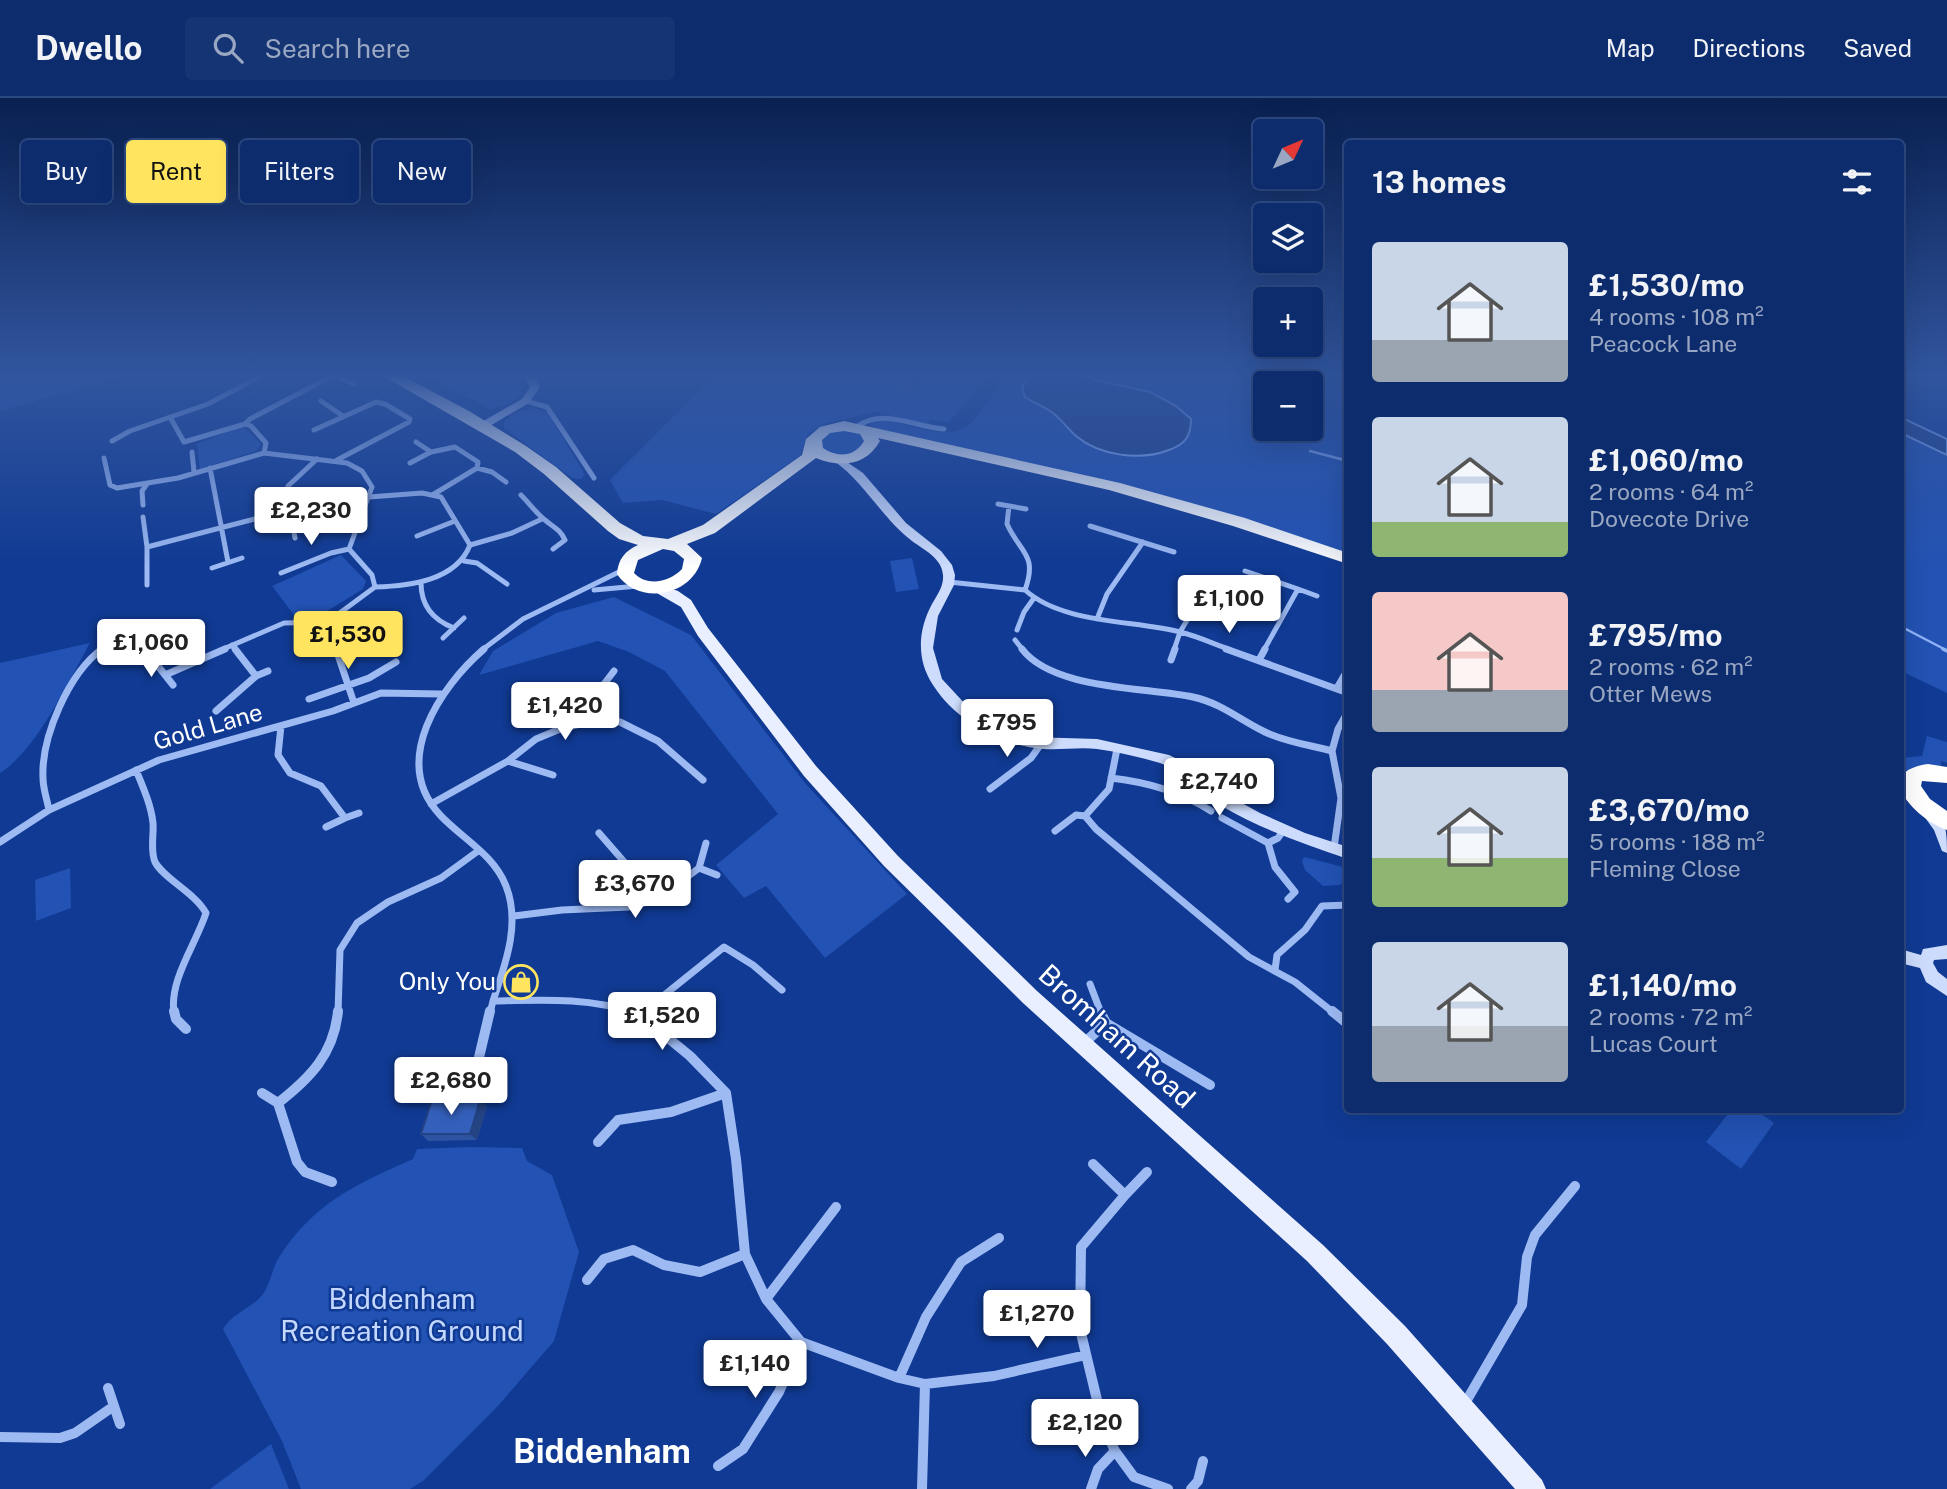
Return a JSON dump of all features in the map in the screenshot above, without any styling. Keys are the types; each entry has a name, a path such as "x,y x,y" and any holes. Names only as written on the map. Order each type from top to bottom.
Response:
{"highway":[{"path":"503,438 540,463 625,534 639,541 680,546 691,554 694,564 689,575 674,584 648,587 629,581 625,534"},
{"path":"691,554 709,529 809,457 815,438"},
{"path":"863,453 872,441 869,438"},
{"path":"896,438 1008,461 1126,490 1239,522 1344,558"},
{"path":"797,467 920,444"},
{"path":"813,447 817,453 835,459"},
{"path":"626,565 636,552 709,529"},
{"path":"1923,807 1909,786 1908,774 1929,772 1947,775"},
{"path":"1904,795 1947,821"}],"main road":[{"path":"686,604 689,575"},
{"path":"648,587 673,594 686,604"},
{"name":"Bromham Road","path":"686,604 703,632 749,694 842,808 955,925 1083,1045 1315,1252 1462,1408 1533,1489"}],"street":[{"path":"112,441 118,438"},
{"path":"182,438 184,442 198,438"},
{"path":"262,438 266,443 264,453"},
{"path":"337,460 379,438"},
{"path":"567,438 594,478"},
{"path":"416,442 431,452"},
{"path":"410,463 431,452 455,447 478,462 477,468"},
{"path":"192,452 194,472"},
{"path":"104,458 113,487 147,484 264,453 337,460 355,467 367,476 372,487 349,549"},
{"path":"863,453 859,463 864,479"},
{"path":"835,459 864,479 897,522 945,562 950,575 948,587 927,623 926,649 931,671 944,691 968,715 1007,735 1041,744 1096,744 1167,760 1189,773 1223,800 1283,831 1341,850 1341,798 1332,751 1344,718"},
{"path":"288,486 317,460"},
{"path":"210,468 228,562"},
{"path":"434,494 477,468 492,472 506,482"},
{"path":"143,505 142,491 147,484"},
{"path":"369,497 434,494 441,497 470,545"},
{"path":"521,495 541,514 542,519"},
{"path":"998,504 1026,509"},
{"path":"1009,506 1004,516 1006,528 1025,548 1031,564 1032,572 1025,590"},
{"path":"147,547 285,511 304,514 363,510"},
{"path":"295,538 293,527 304,514"},
{"path":"142,517 147,547 147,585"},
{"path":"470,545 512,533 542,519 549,521 564,534 565,540 553,550"},
{"path":"417,536 455,522"},
{"path":"1090,526 1174,552"},
{"path":"1097,619 1107,594 1143,542"},
{"path":"464,561 470,545"},
{"path":"281,573 331,553 349,549"},
{"path":"349,549 372,575 375,587"},
{"path":"212,568 242,558"},
{"path":"354,703 330,632 332,622 345,609 375,587 421,583 464,561 477,563 507,584"},
{"path":"476,1070 508,952 514,916 507,887 497,868 431,804 419,775 423,735 441,694 490,644 511,627 539,611 590,590 626,565"},
{"path":"1245,571 1317,596"},
{"path":"1171,660 1180,632 1212,579"},
{"path":"948,582 1025,590 1034,598 1097,619 1180,632 1344,691"},
{"path":"421,583 420,598 426,607 436,619 454,628"},
{"path":"590,590 648,587"},
{"path":"1259,660 1298,589"},
{"path":"1017,630 1024,612 1034,598"},
{"path":"443,638 464,618"},
{"path":"165,675 284,623 332,622"},
{"path":"49,810 42,775 48,740 76,677 88,660 105,645 145,627"},
{"path":"1015,640 1019,650 1062,674 1112,686 1213,702 1266,733 1332,751"},
{"path":"232,645 256,676"},
{"path":"150,656 173,685"},
{"path":"309,699 369,678 396,662"},
{"path":"216,711 256,676 268,671"},
{"path":"592,721 598,692 614,671"},
{"path":"1337,688 1344,676"},
{"name":"Gold Lane","path":"0,842 49,810 136,770 196,748 393,692 441,694"},
{"path":"431,804 508,761 536,739 560,729 592,721 620,722 658,741 703,780"},
{"path":"281,726 278,755 290,773 321,786 345,818"},
{"path":"990,789 1031,758 1041,744"},
{"path":"1085,816 1109,789 1117,749"},
{"path":"508,761 553,775"},
{"path":"136,770 147,797 153,823 153,854 156,864 199,901 206,914 201,933 178,984 173,1004 176,1019 187,1029"},
{"path":"1111,778 1150,783 1188,797 1211,811"},
{"path":"1923,807 1940,828 1947,847"},
{"path":"326,827 359,813"},
{"path":"1055,831 1076,815 1085,816 1096,830 1249,957 1275,970 1344,1021"},
{"path":"1222,818 1268,843 1275,867 1295,892 1288,899"},
{"path":"1268,843 1278,838 1283,831"},
{"path":"599,834 626,864 628,907"},
{"path":"514,916 562,910 628,907 658,899 699,868 706,843"},
{"path":"278,1103 311,1078 330,1049 339,1017 338,949 351,929 367,914 436,881 478,851"},
{"path":"699,868 717,875"},
{"path":"1275,970 1277,955 1305,930 1322,906 1344,905"},
{"path":"640,1015 724,947 753,965 782,990"},
{"path":"1925,963 1929,954 1947,952"},
{"path":"1904,957 1925,963 1933,977 1947,989"},
{"path":"1090,984 1105,1023 1210,1085"},
{"path":"493,1001 559,999 611,1005 640,1015 690,1056 726,1093 736,1159 744,1254 766,1299 801,1342 899,1378 925,1384 994,1376 1086,1355"},
{"path":"1083,1045 1105,1023"},
{"path":"262,1093 278,1103 297,1162 305,1172 332,1182"},
{"path":"598,1142 618,1120 671,1112 726,1093"},
{"path":"1093,1164 1125,1195"},
{"path":"1147,1172 1081,1247 1080,1329 1102,1424 1115,1451 1134,1477 1168,1489"},
{"path":"1462,1408 1522,1305 1527,1257 1535,1235 1576,1185"},
{"path":"766,1299 836,1207"},
{"path":"899,1378 926,1317 961,1262 999,1238"},
{"path":"587,1280 604,1259 633,1250 664,1265 700,1272 744,1254"},
{"path":"718,1466 743,1449 779,1392 801,1342"},
{"path":"922,1489 925,1384"},
{"path":"108,1388 120,1424"},
{"path":"0,1437 60,1438 75,1433 114,1406"},
{"path":"1091,1489 1098,1469 1115,1451"},
{"path":"1191,1489 1198,1481 1203,1461"}],"green space":[{"path":"213,438 255,438 261,444 256,451 200,469 197,444"},
{"path":"517,438 563,438 584,475 581,479 572,478"},
{"path":"652,438 806,438 800,456 716,514 662,500 623,503 610,480"},
{"path":"915,438 1253,438 1253,441 1323,441 1323,438 1344,438 1344,553 1116,483"},
{"path":"1904,438 1910,438 1947,455 1947,693 1904,672"},
{"path":"865,439 861,450 842,456 823,451 819,440"},
{"path":"341,555 366,581 363,589 319,616 294,615 272,586"},
{"path":"912,558 919,589 896,592 890,561"},
{"path":"614,597 691,635 805,783 907,894 825,958 766,886 744,898 716,865 778,814 665,671 629,652 598,641 479,675 493,651 556,613"},
{"path":"90,643 39,732 13,763 0,773 0,663"},
{"path":"1927,736 1947,742 1947,763 1941,761 1941,767 1904,771 1904,758 1922,756"},
{"path":"1304,857 1344,867 1344,882 1323,886 1305,870 1302,861"},
{"path":"70,868 71,908 36,921 35,880"},
{"path":"1729,1113 1760,1113 1774,1123 1741,1169 1706,1142"},
{"name":"Biddenham Recreation Ground","path":"522,1148 527,1161 552,1175 579,1252 554,1341 497,1407 423,1481 410,1489 301,1489 282,1441 223,1329 259,1299 278,1259 291,1240 305,1224 337,1198 373,1177 413,1159 417,1149"},
{"path":"271,1444 289,1489 210,1489"}],"shaded area":[{"path":"1079,438 1186,438 1175,448 1133,456 1108,452"},
{"path":"1911,438 1947,439 1947,455"}],"building":[{"path":"432,1100 480,1100 470,1134 421,1134"}],"waterway":[{"path":"1310,451 1344,460"},
{"path":"1904,628 1946,650"},
{"path":"1943,649 1947,651"}],"place":[{"name":"Only You","path":"521,982"}],"district":[{"name":"Biddenham","path":"602,1451"}]}
